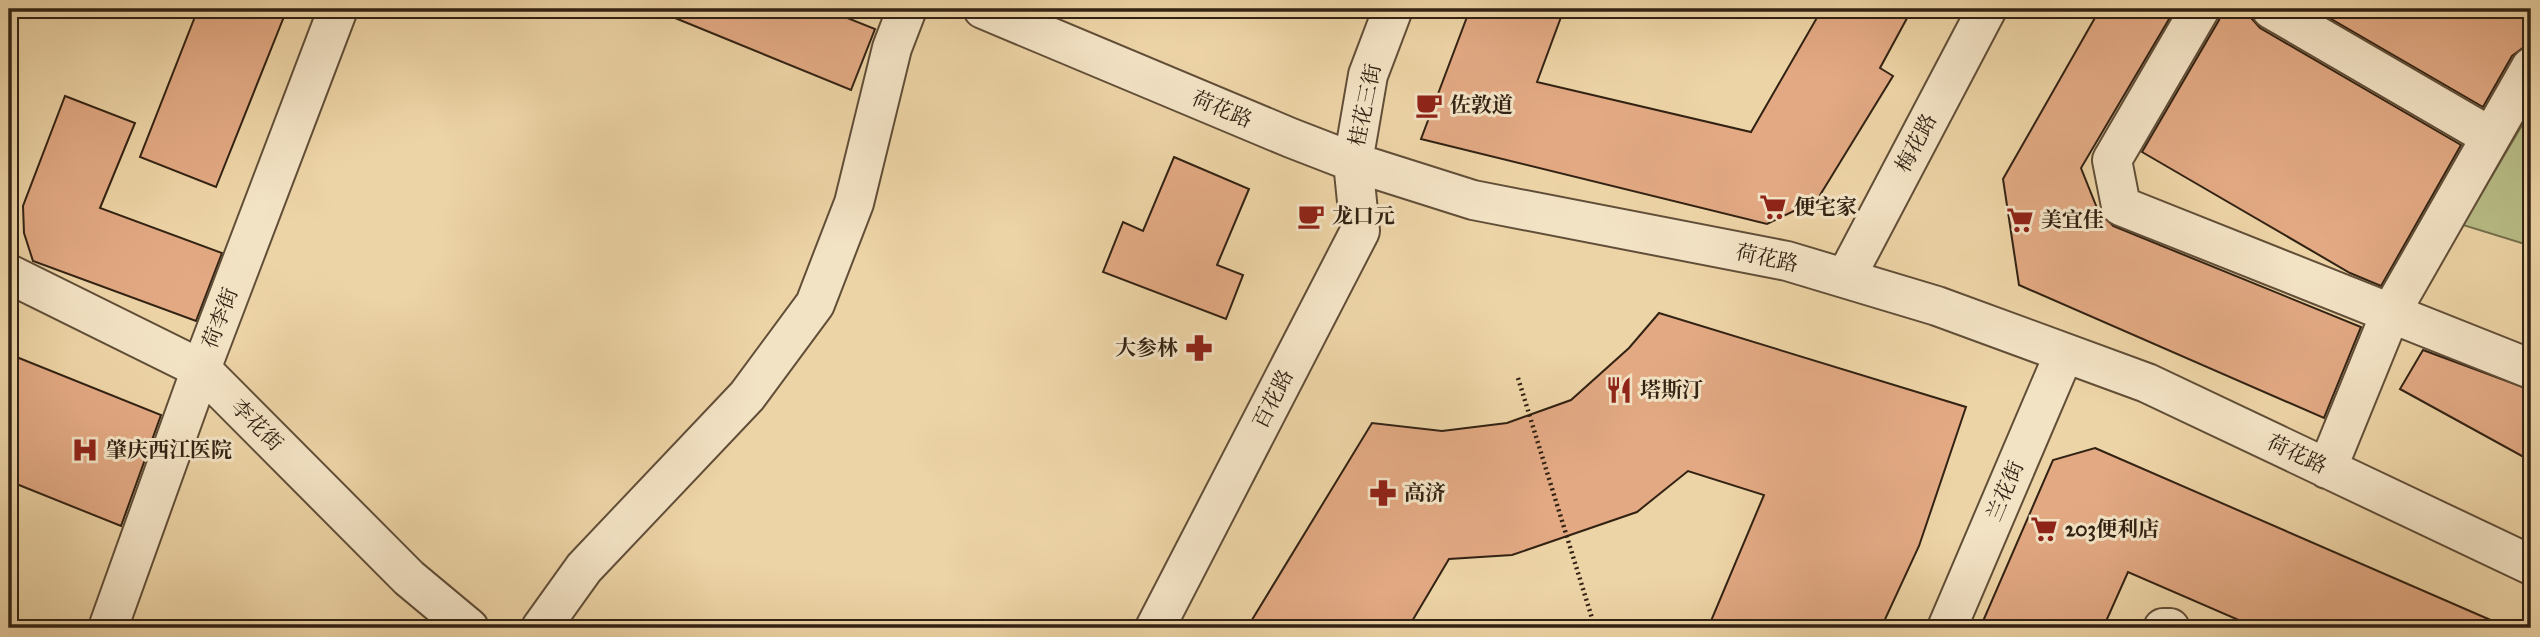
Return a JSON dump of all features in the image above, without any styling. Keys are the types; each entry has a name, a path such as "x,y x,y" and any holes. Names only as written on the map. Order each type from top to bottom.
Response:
{"street":[{"name":"荷李街","path":"108,628 201,369 338,9"},
{"path":"541,628 584,569 747,396 815,304 854,203 892,48 907,9"},
{"name":"荷花路","path":"983,9 1353,162 1473,200 1787,261 1937,306 2147,383 2531,565"},
{"name":"桂花三街","path":"1353,162 1368,75 1393,9"},
{"name":"梅花路","path":"1846,278 1987,9"},
{"path":"2200,9 2112,160 2122,206 2531,369"},
{"path":"2271,9 2491,137"},
{"path":"2328,469 2391,312 2531,67"},
{"name":"百花路","path":"1155,628 1360,231 1353,162"},
{"name":"李花街","path":"9,274 201,369 410,578 469,628"},
{"name":"兰花街","path":"1947,628 2064,354"},
{"path":"2163,628 2170,628"}],"path":[{"path":"1518,377 1595,628"}],"green space":[{"path":"2531,110 2531,246 2463,225"}],"building":[{"path":"198,9 287,9 216,187 140,157"},
{"path":"653,9 825,9 875,29 851,90"},
{"path":"1470,9 1564,9 1537,82 1751,132 1822,9 1912,9 1880,68 1893,76 1817,200 1767,224 1421,139"},
{"path":"2100,9 2175,9 2081,168 2097,208 2113,226 2361,327 2324,418 2019,285 2003,179"},
{"path":"2222,9 2249,9 2252,19 2260,28 2461,145 2381,286 2350,273 2142,152 2219,20"},
{"path":"2314,9 2531,9 2531,34 2524,47 2512,56 2483,107"},
{"path":"65,96 135,123 100,208 222,253 196,321 33,261 24,233 23,206"},
{"path":"1174,157 1249,189 1217,265 1243,275 1226,319 1103,272 1123,222 1143,231"},
{"path":"1659,313 1966,407 1919,546 1881,628 1708,628 1764,495 1688,471 1637,512 1512,555 1449,559 1408,628 1247,628 1372,423 1442,431 1507,423 1571,400 1629,348"},
{"path":"2423,350 2531,390 2531,461 2400,389"},
{"name":"肇庆西江医院","path":"9,354 161,415 121,526 9,481"},
{"path":"2095,448 2509,628 2257,628 2128,572 2103,628 1980,628 2053,460"}],"place":[{"name":"佐敦道","path":"1429,105"},
{"name":"便宅家","path":"1773,207"},
{"name":"龙口元","path":"1311,216"},
{"name":"美宜佳","path":"2020,220"},
{"name":"大参林","path":"1199,348"},
{"name":"塔斯汀","path":"1619,390"},
{"name":"肇庆西江医院","path":"85,450"},
{"name":"高济","path":"1383,493"},
{"name":"203便利店","path":"2044,529"}]}
